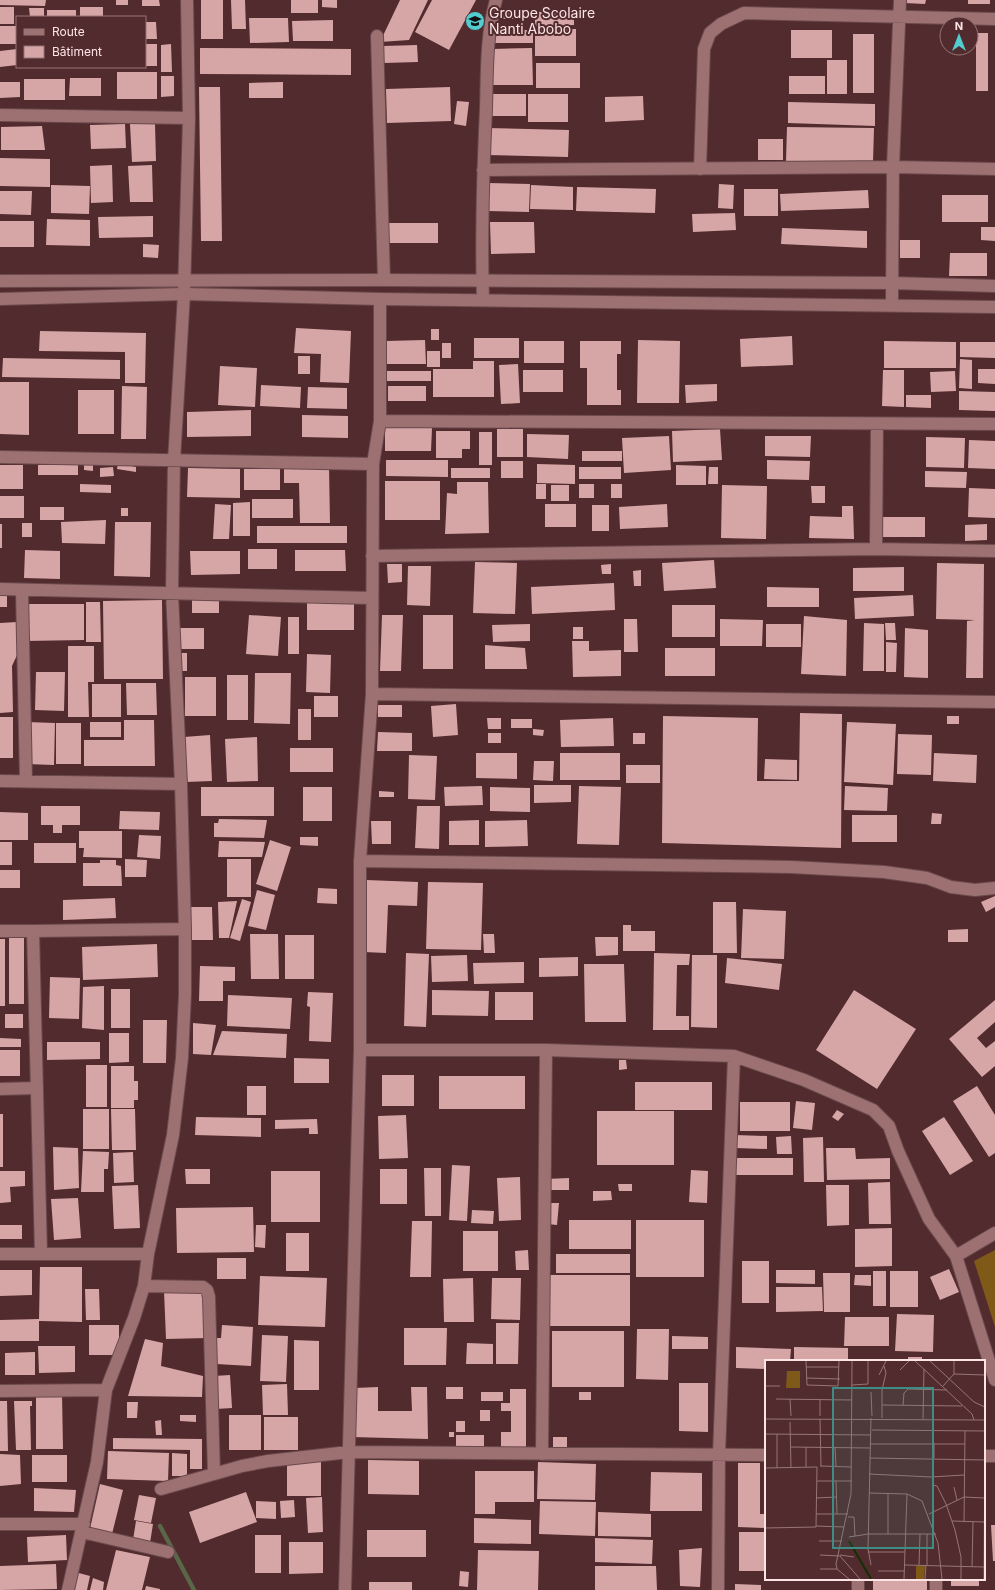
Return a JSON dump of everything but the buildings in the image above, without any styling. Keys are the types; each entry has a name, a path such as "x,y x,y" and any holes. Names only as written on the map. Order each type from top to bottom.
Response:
{"street":[{"path":"68,1590 97,1462 106,1390 134,1318 144,1286 148,1254 173,1136 180,1074 185,994 185,929 181,784 172,593 174,462 184,294 189,118 187,0"},
{"path":"483,300 483,170 491,17 496,0"},
{"path":"892,304 893,167 900,0"},
{"path":"700,169 704,49 710,33 721,24 744,13 995,19"},
{"path":"377,36 384,280"},
{"path":"0,115 189,118"},
{"path":"483,170 893,167 995,170"},
{"path":"0,281 184,279 892,282 995,286"},
{"path":"0,299 184,294 380,299 995,306"},
{"path":"345,1590 360,1050 360,861 372,694 373,464 380,421 380,299"},
{"path":"380,421 995,424"},
{"path":"876,549 877,424"},
{"path":"0,457 174,462 373,464"},
{"path":"372,556 876,549 995,551"},
{"path":"0,589 22,591 372,598"},
{"path":"22,591 26,781"},
{"path":"372,694 995,702"},
{"path":"0,781 181,784"},
{"path":"360,861 791,867 884,872 927,878 951,887 975,890 995,888"},
{"path":"0,931 185,929"},
{"path":"33,931 41,1254"},
{"path":"360,1050 546,1050 734,1056 804,1080 873,1110 889,1126 898,1151 929,1219 956,1256 995,1380"},
{"path":"542,1454 546,1050"},
{"path":"718,1590 719,1455 734,1056"},
{"path":"0,1089 37,1088"},
{"path":"956,1256 995,1233"},
{"path":"0,1254 148,1254"},
{"path":"144,1286 203,1286 208,1290 214,1474"},
{"path":"0,1391 106,1390"},
{"path":"161,1489 268,1461 349,1452 765,1455"},
{"path":"0,1524 83,1528 168,1552"}],"shaded area":[{"path":"995,1250 995,1327 974,1261"}],"waterway":[{"path":"160,1526 194,1590"}],"place":[{"name":"Groupe Scolaire Nanti Abobo","path":"475,21"}]}
